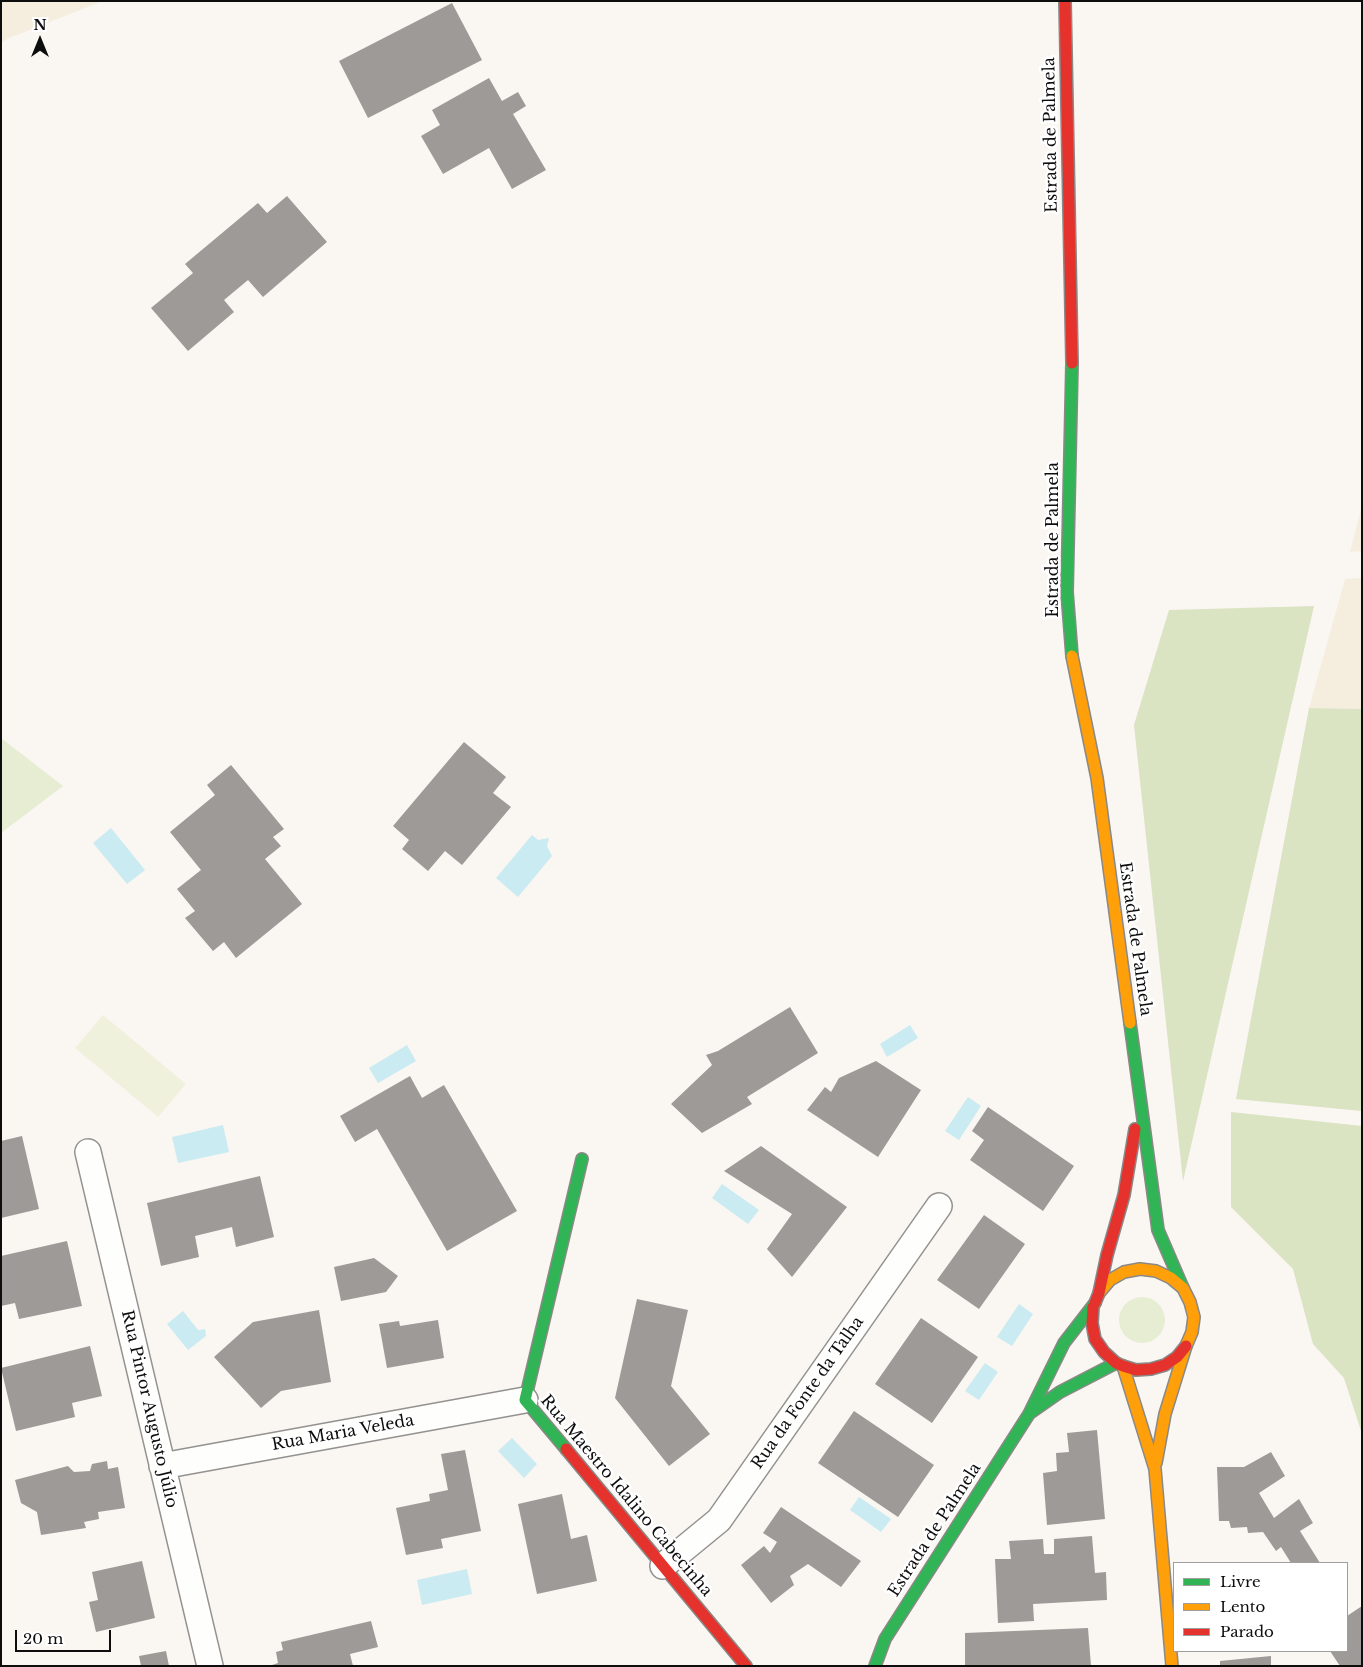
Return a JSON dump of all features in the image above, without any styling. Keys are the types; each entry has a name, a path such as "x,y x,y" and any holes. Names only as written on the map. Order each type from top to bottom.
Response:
{"street":[{"name":"Estrada de Palmela","path":"1065,1 1072,340 1067,592 1073,664 1097,778 1158,1230 1183,1288"},
{"name":"Estrada de Palmela","path":"1099,1293 1107,1255 1124,1195 1140,1103"},
{"name":"Rua Pintor Augusto Júlio","path":"88,1152 210,1666"},
{"name":"Rua Maestro Idalino Cabecinha","path":"582,1159 525,1400 746,1666"},
{"name":"Rua da Fonte da Talha","path":"663,1566 719,1520 939,1206"},
{"path":"1155,1470 1166,1414 1192,1332 1194,1317 1190,1302 1183,1288 1171,1278 1156,1271 1140,1269 1124,1272 1110,1280 1099,1293 1093,1307 1092,1323 1095,1339 1104,1352 1119,1364 1136,1370 1151,1369 1165,1365 1177,1358 1186,1346"},
{"name":"Estrada de Palmela","path":"875,1666 885,1639 1029,1414 1064,1343 1093,1307"},
{"name":"Estrada de Palmela","path":"1029,1414 1060,1392 1119,1364"},
{"path":"1119,1364 1155,1470 1172,1666"},
{"name":"Rua Maria Veleda","path":"162,1466 525,1400"}],"shaded area":[{"path":"1,1 103,1 9,38 1,43"},
{"path":"1362,505 1362,551 1350,552"},
{"path":"1362,578 1362,709 1309,708 1345,579"}],"green space":[{"path":"1314,606 1183,1181 1134,725 1169,610"},
{"path":"1309,708 1362,709 1362,1111 1236,1099"},
{"path":"1,738 63,786 1,833"},
{"path":"103,1015 186,1084 158,1117 75,1048"},
{"path":"1231,1112 1362,1126 1362,1434 1344,1378 1313,1344 1293,1269 1231,1207"},
{"path":"1138,1297 1146,1297 1155,1301 1161,1307 1165,1320 1161,1333 1155,1339 1146,1343 1138,1343 1129,1339 1123,1333 1119,1324 1119,1316 1123,1307 1129,1301"}],"water":[{"path":"111,828 145,870 127,884 93,843"},
{"path":"532,835 538,840 549,838 547,846 552,856 518,897 496,878"},
{"path":"910,1025 918,1038 887,1057 880,1044"},
{"path":"407,1045 416,1061 378,1083 369,1068"},
{"path":"968,1097 981,1106 959,1140 945,1131"},
{"path":"223,1125 229,1152 178,1163 172,1137"},
{"path":"722,1184 759,1210 748,1224 712,1198"},
{"path":"1019,1304 1033,1314 1012,1346 997,1337"},
{"path":"183,1311 198,1330 205,1329 206,1336 188,1350 167,1324"},
{"path":"985,1363 998,1372 979,1400 965,1391"},
{"path":"512,1438 537,1464 524,1478 498,1451"},
{"path":"859,1497 891,1519 881,1532 850,1510"},
{"path":"467,1569 472,1594 422,1605 417,1580"}],"building":[{"path":"452,3 482,60 368,118 339,61"},
{"path":"489,78 502,101 518,92 526,106 513,114 546,170 512,189 489,148 443,174 421,136 440,125 432,110"},
{"path":"287,196 327,242 263,297 248,280 224,300 234,312 188,351 151,308 193,273 185,264 258,203 267,213"},
{"path":"464,742 506,777 493,793 511,807 462,865 445,851 428,871 402,849 409,840 393,826"},
{"path":"231,765 284,829 273,837 281,846 265,859 302,904 236,958 224,942 213,951 185,918 195,911 177,889 201,870 170,832 215,795 207,785"},
{"path":"790,1007 818,1053 747,1097 752,1104 702,1133 671,1104 712,1065 706,1055 718,1051"},
{"path":"876,1061 921,1090 878,1157 807,1110 825,1087 831,1092 839,1078"},
{"path":"410,1076 422,1098 444,1085 517,1211 447,1251 377,1129 355,1142 340,1116"},
{"path":"988,1107 1074,1166 1043,1211 970,1160 984,1140 972,1131"},
{"path":"22,1136 39,1209 1,1218 1,1141"},
{"path":"761,1146 847,1207 792,1277 767,1249 792,1214 724,1171"},
{"path":"260,1176 274,1237 236,1247 232,1227 195,1236 199,1257 161,1266 147,1203"},
{"path":"984,1215 1025,1244 979,1309 937,1280"},
{"path":"67,1241 82,1306 19,1319 15,1303 1,1306 1,1256"},
{"path":"374,1258 398,1276 386,1292 341,1301 334,1267"},
{"path":"637,1299 688,1310 671,1386 710,1434 669,1466 615,1398"},
{"path":"319,1310 331,1382 281,1391 261,1408 214,1357 253,1322"},
{"path":"921,1318 978,1357 932,1423 875,1384"},
{"path":"438,1320 444,1358 387,1368 379,1324 399,1321 400,1326"},
{"path":"90,1346 102,1396 72,1403 75,1417 16,1431 1,1368"},
{"path":"854,1411 934,1465 898,1517 818,1463"},
{"path":"1097,1430 1105,1519 1047,1525 1043,1473 1057,1471 1056,1453 1069,1452 1067,1433"},
{"path":"465,1450 481,1531 441,1539 443,1548 406,1555 396,1508 430,1501 429,1494 448,1490 441,1454"},
{"path":"1271,1452 1285,1476 1259,1493 1274,1518 1299,1499 1313,1523 1300,1531 1319,1562 1290,1562 1281,1547 1276,1551 1263,1532 1248,1533 1247,1527 1231,1528 1229,1521 1219,1521 1217,1467 1244,1467"},
{"path":"107,1461 108,1469 118,1467 125,1508 98,1512 99,1519 84,1522 86,1528 41,1535 37,1512 21,1503 15,1480 68,1466 74,1472 90,1471 92,1464"},
{"path":"562,1494 571,1539 587,1535 597,1581 537,1594 518,1504"},
{"path":"781,1507 861,1561 841,1587 808,1564 790,1576 794,1585 771,1603 741,1565 764,1546 770,1553 777,1542 763,1533"},
{"path":"1092,1536 1095,1573 1106,1572 1107,1600 1033,1604 1034,1621 998,1623 995,1559 1011,1559 1009,1541 1043,1539 1044,1554 1054,1554 1054,1539"},
{"path":"142,1561 155,1618 96,1632 89,1602 98,1600 92,1572"},
{"path":"1362,1606 1362,1666 1340,1666 1331,1652 1348,1652 1348,1615"},
{"path":"371,1621 378,1647 350,1654 353,1666 269,1666 278,1663 276,1652 283,1650 281,1642"},
{"path":"1088,1628 1091,1666 965,1666 965,1633"},
{"path":"166,1651 169,1666 141,1666 139,1656"},
{"path":"1271,1656 1271,1666 1220,1666 1220,1661"}],"traffic: fast":[{"path":"1072,363 1067,592 1072,656"},
{"path":"1130,1023 1158,1230 1183,1288"},
{"path":"566,1449 525,1400 582,1159"},
{"path":"875,1666 885,1639 1029,1414 1064,1343 1095,1303"},
{"path":"1030,1413 1060,1392 1116,1363"}],"traffic: slow":[{"path":"1072,656 1097,778 1130,1023"},
{"path":"1099,1293 1110,1280 1124,1272 1140,1269 1156,1271 1171,1278 1183,1288 1190,1302 1194,1317 1192,1332 1165,1414 1156,1463"},
{"path":"1123,1366 1155,1469 1172,1666"}],"traffic: jam":[{"path":"1065,1 1072,363"},
{"path":"1095,1303 1124,1195 1135,1129"},
{"path":"1093,1307 1092,1323 1095,1339 1104,1352 1116,1363 1123,1366 1136,1370 1151,1369 1165,1365 1177,1357 1186,1346"},
{"path":"566,1449 746,1666"}]}
